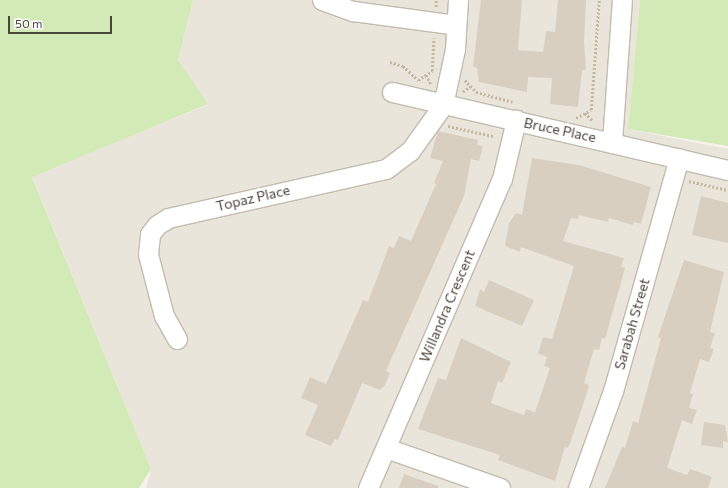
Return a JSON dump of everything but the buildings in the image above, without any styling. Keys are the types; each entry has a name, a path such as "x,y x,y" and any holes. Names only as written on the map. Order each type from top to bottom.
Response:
{"street":[{"path":"322,0 353,11 456,25"},
{"path":"443,105 456,25 458,0"},
{"path":"612,142 622,0"},
{"name":"Bruce Place","path":"392,92 443,105 515,111 612,142 728,170"},
{"name":"Topaz Place","path":"177,340 164,316 148,254 150,234 157,225 168,218 386,168 410,151 443,105"},
{"name":"Willandra Crescent","path":"368,488 502,179 515,111"},
{"name":"Sarabah Street","path":"578,488 613,391 679,158"},
{"path":"386,448 500,488"}],"path":[{"path":"390,62 403,66 418,80 432,71 436,0"},
{"path":"569,116 576,118 591,110 599,0"},
{"path":"463,78 476,92 515,111"},
{"path":"444,125 493,136"},
{"path":"685,180 728,190"}],"shaded area":[{"path":"193,0 640,0 628,129 728,149 728,488 146,488 151,469 32,176 207,105 178,60"}],"green space":[{"path":"0,0 193,0 178,60 208,104 32,177 151,469 139,488 0,488"},
{"path":"640,0 728,0 728,146 628,129"}]}
